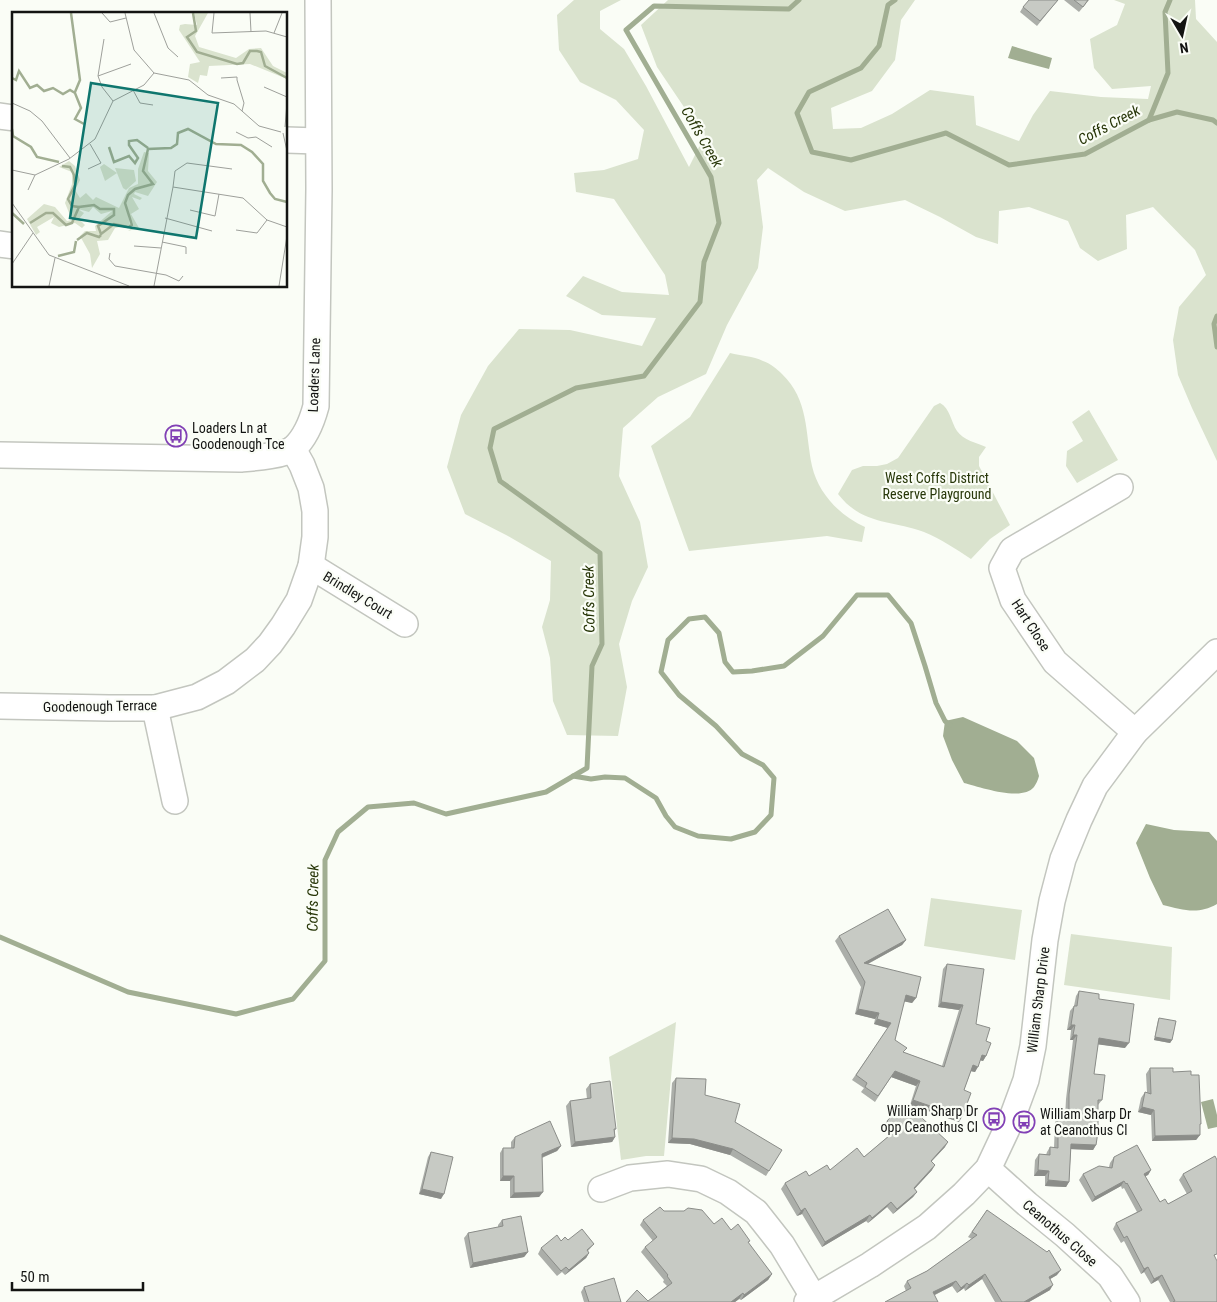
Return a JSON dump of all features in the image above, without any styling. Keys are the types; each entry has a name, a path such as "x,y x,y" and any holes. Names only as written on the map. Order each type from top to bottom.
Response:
{"street":[{"name":"Loaders Lane","path":"293,449 307,431 316,406 318,0"},
{"path":"288,140 318,141"},
{"path":"0,455 240,459 259,458 293,449"},
{"name":"Goodenough Terrace","path":"0,706 155,708 197,697 226,682 255,660 284,626 299,600 311,566 315,537 315,511 311,488 293,449"},
{"name":"Hart Close","path":"1120,487 1012,550 1002,568 1013,600 1055,662 1135,732"},
{"name":"Brindley Court","path":"311,566 405,624"},
{"name":"William Sharp Drive","path":"810,1300 870,1266 927,1227 964,1194 988,1169 1012,1118 1026,1080 1033,1046 1045,940 1052,901 1063,859 1078,820 1095,786 1135,732 1217,652"},
{"path":"155,708 176,801"},
{"name":"Ceanothus Close","path":"988,1169 1110,1276 1127,1302"},
{"path":"601,1189 630,1178 668,1174 701,1179 728,1192 756,1212 782,1245 810,1300"}],"green space":[{"path":"574,0 621,0 600,11 600,29 624,49 689,167 705,135 657,67 641,25 668,0 915,0 901,20 895,60 872,91 831,108 833,129 861,128 892,114 930,90 974,96 976,125 1019,141 1033,115 1050,91 1101,97 1148,99 1151,86 1112,89 1094,68 1090,39 1117,25 1125,4 1114,0 1195,0 1196,19 1217,42 1217,461 1178,375 1173,340 1179,307 1206,275 1195,250 1153,207 1126,215 1127,249 1098,261 1080,248 1068,221 1029,207 999,211 998,244 976,237 905,200 845,211 804,192 768,168 757,180 763,227 758,268 727,325 706,374 658,397 623,428 619,476 640,522 648,567 632,601 619,644 627,687 618,736 567,735 553,701 550,658 542,627 550,600 551,561 465,514 447,467 461,415 488,366 519,329 570,330 642,346 656,318 602,315 566,296 583,276 622,292 669,295 665,275 614,199 576,192 574,173 604,170 638,159 644,130 616,100 580,82 559,50 557,15"},
{"path":"730,353 755,358 768,363 791,384 802,406 812,466 819,485 839,510 865,527 862,542 827,536 689,551 651,446 690,417"},
{"name":"West Coffs District Reserve Playground","path":"940,403 946,408 960,434 966,439 986,447 979,457 979,466 1010,525 990,539 971,559 924,532 867,516 847,504 838,494 852,470 863,466 887,464 898,458 934,406"},
{"path":"1089,410 1118,460 1077,483 1066,466 1067,451 1083,441 1072,422"},
{"path":"931,898 1022,910 1015,960 924,946"},
{"path":"1071,934 1172,947 1170,1000 1064,985"},
{"path":"676,1022 664,1156 646,1156 621,1160 609,1057"}],"shaded area":[{"path":"1012,46 1052,58 1049,69 1008,58"},
{"path":"963,717 1017,741 1034,758 1039,776 1034,787 1028,791 1011,793 964,783 952,760 943,736 945,721"},
{"path":"1146,824 1174,830 1209,832 1217,841 1217,904 1203,910 1184,910 1163,905 1136,843"},
{"path":"1213,1099 1217,1115 1217,1127 1208,1129 1201,1102"}],"building":[{"path":"1029,0 1058,0 1040,21 1023,7"},
{"path":"1074,0 1088,0 1083,7"},
{"path":"888,909 906,940 864,963 921,977 916,998 906,995 895,1040 907,1048 903,1052 944,1067 963,1005 941,1002 947,964 984,969 976,1024 990,1028 986,1041 991,1043 986,1056 982,1055 978,1067 973,1065 964,1090 971,1093 962,1117 913,1100 920,1081 895,1071 878,1096 865,1087 867,1083 856,1075 891,1023 877,1019 879,1013 858,1009 865,982 839,936"},
{"path":"1079,991 1099,994 1099,999 1134,1004 1129,1043 1099,1038 1094,1074 1105,1075 1102,1100 1098,1100 1096,1145 1071,1144 1069,1182 1048,1180 1049,1171 1038,1170 1039,1154 1050,1155 1050,1147 1058,1148 1058,1117 1069,1118 1069,1094 1077,1035 1073,1035 1075,1025 1071,1025"},
{"path":"1159,1018 1176,1021 1172,1040 1155,1037"},
{"path":"1150,1068 1173,1068 1173,1072 1191,1071 1191,1075 1199,1075 1200,1135 1155,1136 1154,1110 1142,1107 1145,1092 1151,1094"},
{"path":"676,1078 706,1079 705,1095 740,1104 735,1122 782,1150 769,1171 733,1149 694,1139 672,1138"},
{"path":"610,1081 616,1129 614,1129 615,1137 575,1142 570,1101 591,1098 590,1084"},
{"path":"901,1106 908,1113 910,1107 948,1142 931,1161 935,1165 914,1188 917,1192 897,1209 891,1202 872,1218 870,1215 825,1242 805,1208 801,1211 785,1183 806,1171 809,1176 827,1165 830,1170 857,1148 864,1157 896,1130 887,1121"},
{"path":"550,1121 561,1146 542,1154 543,1192 514,1193 514,1176 503,1176 503,1148 514,1148 515,1137"},
{"path":"1137,1145 1151,1170 1144,1174 1160,1202 1165,1199 1168,1204 1192,1191 1183,1174 1215,1156 1217,1160 1217,1254 1214,1255 1217,1261 1217,1302 1173,1302 1175,1301 1162,1275 1154,1279 1148,1267 1144,1269 1127,1236 1124,1238 1116,1223 1142,1210 1127,1183 1124,1181 1095,1197 1083,1174 1099,1166 1112,1168 1114,1157"},
{"path":"431,1152 453,1157 444,1194 422,1189"},
{"path":"660,1207 664,1211 684,1211 688,1208 702,1210 714,1224 722,1218 731,1230 738,1224 750,1241 748,1242 772,1274 744,1295 743,1293 731,1302 626,1302 637,1290 648,1301 672,1283 668,1275 645,1247 657,1237 643,1220"},
{"path":"987,1210 1047,1252 1049,1250 1061,1270 1049,1277 1053,1285 1024,1302 1002,1302 985,1274 961,1288 956,1281 933,1292 938,1302 885,1302 911,1288 907,1281 927,1271 977,1235 972,1232"},
{"path":"521,1216 528,1252 473,1263 468,1233 503,1226 502,1220"},
{"path":"582,1229 594,1244 587,1250 589,1253 569,1270 566,1267 561,1271 541,1248 557,1235 561,1241 565,1237 568,1240"},
{"path":"614,1278 621,1302 589,1302 584,1287"}],"waterway":[{"name":"Coffs Creek","path":"0,937 128,992 236,1014 293,999 325,961 325,860 338,832 368,807 414,803 446,814 546,792 587,768 592,666 602,644 600,553 500,481 490,448 494,429 576,388 644,376 700,302 704,262 719,223 711,177 626,30 654,6 789,9 799,0"},
{"name":"Coffs Creek","path":"895,0 888,5 879,46 861,68 809,92 797,113 812,152 851,160 946,133 1009,165 1085,154 1149,120 1168,73 1165,12 1170,0"},
{"path":"1149,120 1177,112 1213,120 1217,123"},
{"path":"1217,316 1214,324 1217,347"},
{"path":"573,776 591,779 605,777 625,778 656,798 675,827 698,836 731,839 755,832 771,815 774,778 763,765 742,754 716,726 679,695 661,672 668,640 689,619 705,617 719,633 725,662 733,672 784,666 823,636 857,595 888,595 911,623 936,703 945,721 950,725"}],"place":[{"name":"Loaders Ln at Goodenough Tce","path":"176,436"},
{"name":"William Sharp Dr opp Ceanothus Cl","path":"994,1119"},
{"name":"William Sharp Dr at Ceanothus Cl","path":"1024,1122"}]}
